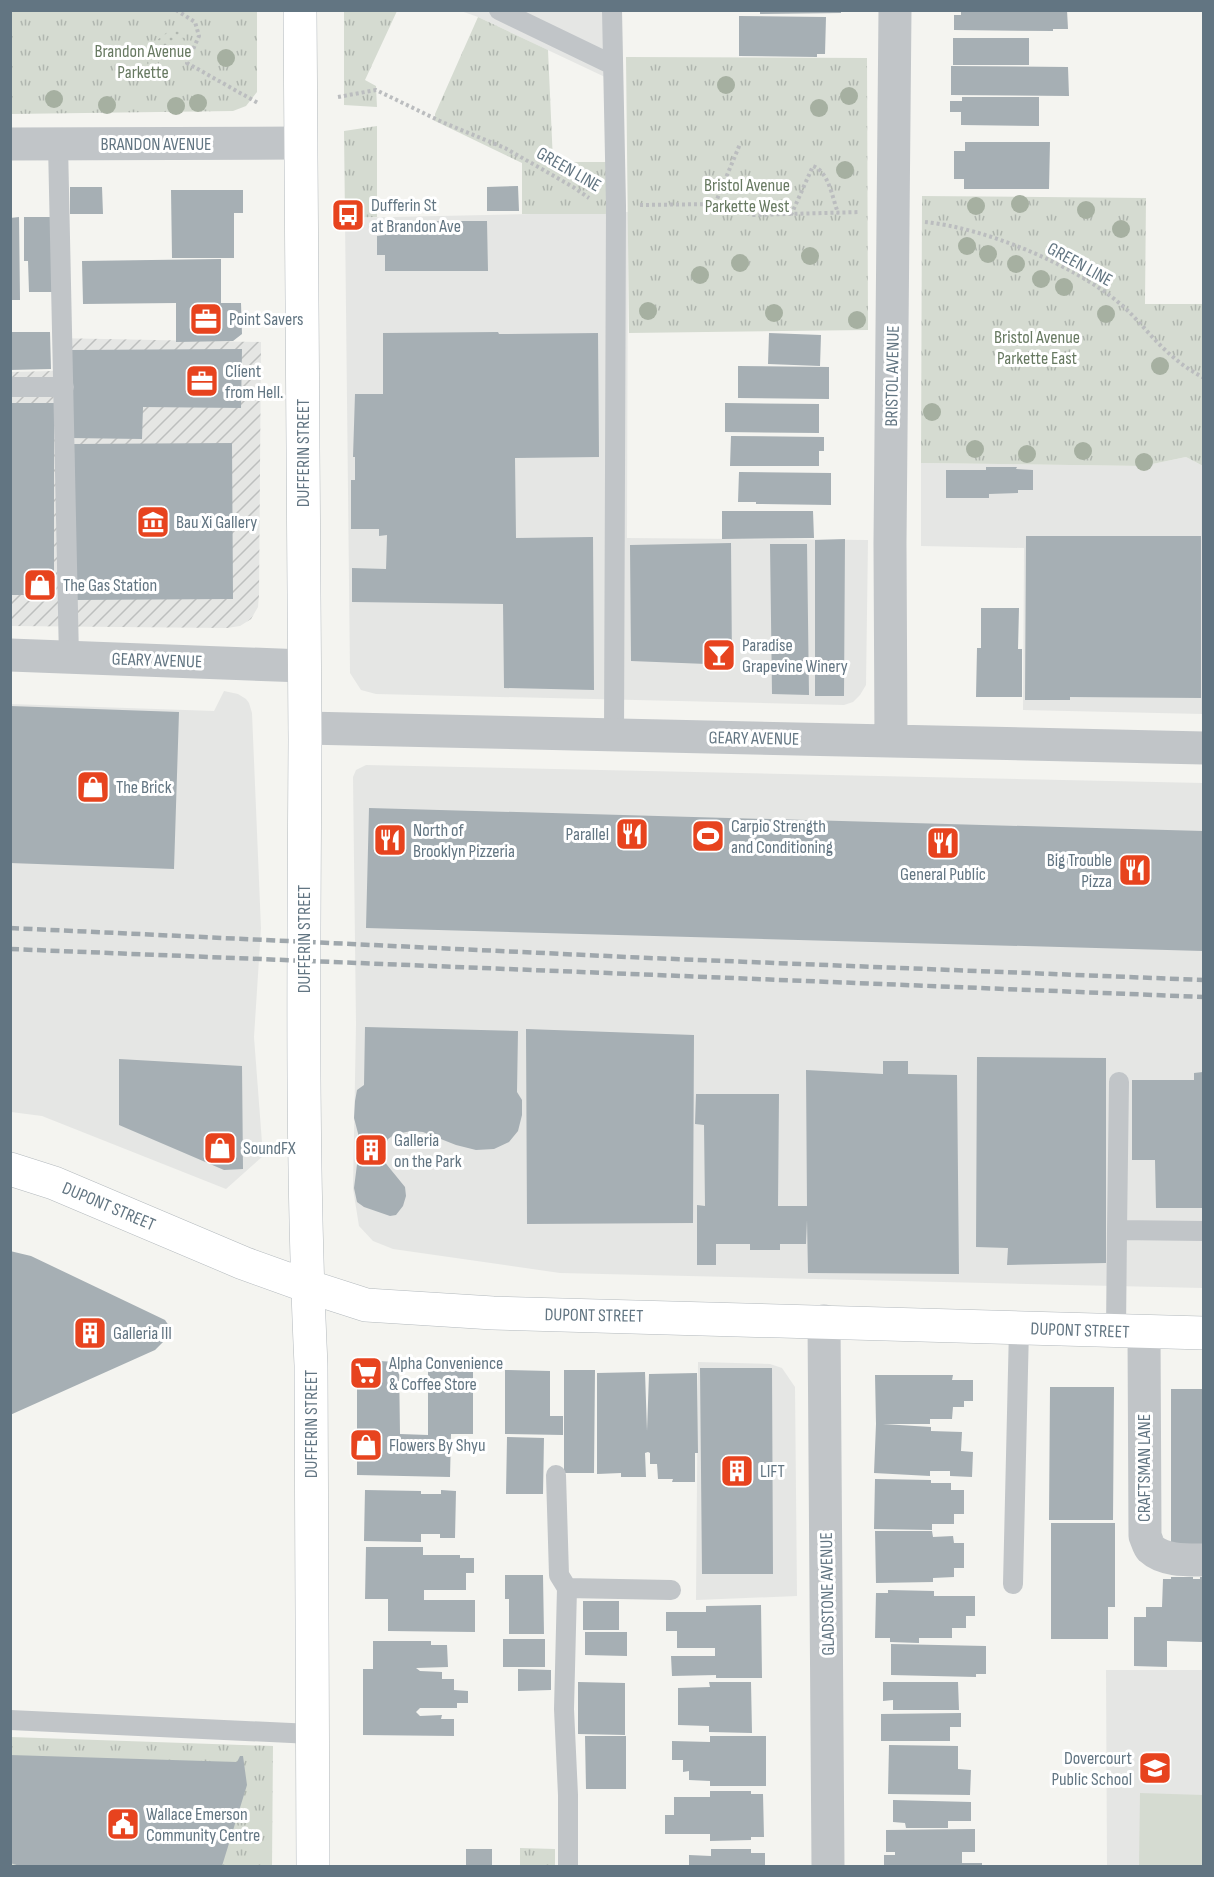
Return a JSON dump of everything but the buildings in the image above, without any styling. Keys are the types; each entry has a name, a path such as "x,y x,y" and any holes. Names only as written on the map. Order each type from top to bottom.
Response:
{"main road":[{"name":"DUFFERIN STREET","path":"300,10 305,728 304,1024 307,1286 311,1365 313,1866"},
{"name":"DUPONT STREET","path":"10,1169 54,1183 243,1263 366,1305 493,1313 1203,1333"}],"street":[{"name":"BRISTOL AVENUE","path":"891,741 890,543 895,10"},
{"name":"BRANDON AVENUE","path":"10,144 301,143"},
{"name":"GEARY AVENUE","path":"10,655 304,666"},
{"name":"GEARY AVENUE","path":"305,728 1203,748"},
{"name":"GLADSTONE AVENUE","path":"824,1322 828,1866"},
{"name":"CRAFTSMAN LANE","path":"1130,1331 1145,1536 1150,1548 1166,1557 1203,1560"}],"lane":[{"path":"499,10 613,65"},
{"path":"612,10 616,206 614,735"},
{"path":"58,144 69,658"},
{"path":"10,387 64,387"},
{"path":"1119,1082 1117,1230 1130,1331"},
{"path":"1117,1230 1203,1231"},
{"path":"1013,1584 1019,1328"},
{"path":"556,1475 558,1575 567,1588 564,1709 568,1795 568,1866"},
{"path":"567,1588 671,1590"},
{"path":"10,1720 312,1734"}],"path":[{"path":"176,10 195,22 199,36 188,63 258,103"},
{"name":"GREEN LINE","path":"338,97 376,90 442,122 505,148 593,201 616,206 715,204 754,215 861,212"},
{"path":"715,204 740,144"},
{"path":"791,215 813,166 826,175 838,213"},
{"name":"GREEN LINE","path":"918,221 959,228 1003,242 1073,273 1118,302 1182,366 1203,378"}],"shaded area":[{"path":"461,11 605,11 605,77 478,17"},
{"path":"628,212 627,538 868,540 866,685 853,702 844,705 376,694 361,690 350,673 345,218"},
{"path":"54,338 261,342 259,595 258,607 251,619 240,626 227,628 11,626 11,372 54,371"},
{"path":"1186,457 1203,466 1203,714 1023,710 1024,548 921,546 921,463 1143,466"},
{"path":"224,691 238,694 246,699 252,713 261,928 254,1037 263,1156 226,1189 42,1116 11,1112 11,704 214,711"},
{"path":"366,765 1203,783 1203,1288 560,1273 393,1249 373,1241 359,1226 353,1189 356,1024 353,777 356,770"},
{"name":"LIFT","path":"698,1362 770,1364 782,1368 795,1387 797,1596 696,1600"},
{"name":"Dovercourt Public School","path":"1106,1670 1203,1670 1203,1866 1107,1866"}],"green space":[{"name":"Brandon Avenue Parkette","path":"10,11 257,11 257,92 246,106 233,111 11,114"},
{"path":"344,11 397,11 365,80 376,86 377,107 344,105"},
{"path":"478,17 548,50 553,162 606,162 606,214 522,214 522,163 435,121 435,114"},
{"path":"175,29 185,30 185,38 171,41 162,50 158,60 163,76 160,80 152,75 148,68 150,53 160,38"},
{"name":"Bristol Avenue Parkette West","path":"626,57 867,58 868,330 629,333"},
{"path":"377,126 377,217 345,218 344,131"},
{"name":"Bristol Avenue Parkette East","path":"922,196 1146,198 1145,304 1203,304 1203,466 1186,457 1143,466 921,463"},
{"name":"Wallace Emerson Community Centre","path":"11,1737 273,1746 272,1866 11,1866"},
{"path":"1140,1793 1203,1795 1203,1866 1139,1866"},
{"path":"520,1848 555,1849 555,1866 520,1866"}],"railway":[{"path":"10,928 649,958 1204,980"},
{"path":"10,949 1204,997"}],"place":[{"name":"Dufferin St at Brandon Ave","path":"348,215"},
{"name":"Point Savers","path":"206,319"},
{"name":"Client from Hell.","path":"202,381"},
{"name":"Bau Xi Gallery","path":"153,522"},
{"name":"The Gas Station","path":"40,585"},
{"name":"Paradise Grapevine Winery","path":"719,655"},
{"name":"The Brick","path":"93,787"},
{"name":"Parallel","path":"632,834"},
{"name":"Carpio Strength and Conditioning","path":"708,836"},
{"name":"North of Brooklyn Pizzeria","path":"390,840"},
{"name":"General Public","path":"943,843"},
{"name":"Big Trouble Pizza","path":"1135,870"},
{"name":"SoundFX","path":"220,1148"},
{"name":"Galleria on the Park","path":"371,1150"},
{"name":"Galleria III","path":"90,1333"},
{"name":"Alpha Convenience & Coffee Store","path":"366,1373"},
{"name":"Flowers By Shyu","path":"366,1445"},
{"name":"LIFT","path":"737,1471"},
{"name":"Dovercourt Public School","path":"1155,1768"},
{"name":"Wallace Emerson Community Centre","path":"123,1824"}]}
